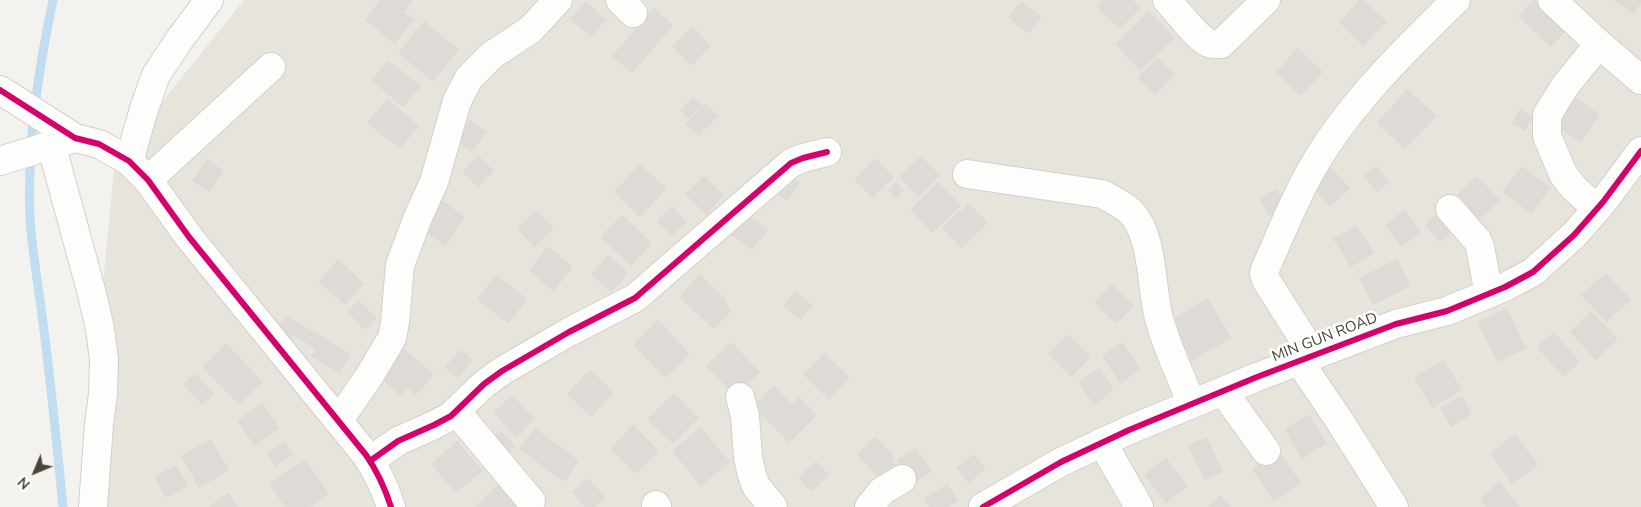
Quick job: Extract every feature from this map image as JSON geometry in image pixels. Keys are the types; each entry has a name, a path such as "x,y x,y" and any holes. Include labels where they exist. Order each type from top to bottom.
{"street":[{"path":"139,171 144,109 156,75 209,0"},
{"path":"1167,0 1200,36 1209,43 1216,44 1221,44 1266,0"},
{"path":"1394,507 1339,420 1264,273 1303,187 1328,142 1359,102 1402,53 1456,0"},
{"path":"1552,0 1641,80"},
{"path":"339,420 370,375 392,338 400,265 418,217 434,182 457,101 469,78 481,64 530,30 546,4"},
{"path":"1597,209 1574,188 1563,174 1548,136 1547,115 1565,86 1599,44"},
{"path":"139,171 271,66"},
{"path":"0,90 63,141 100,329 104,359 103,394 93,507"},
{"path":"0,161 63,141 99,144 139,171 189,237 339,420 370,461 385,489 391,507"},
{"name":"MIN GUN ROAD","path":"983,507 1060,462 1102,442 1306,358 1396,324 1448,311 1505,287 1533,272 1574,234 1597,209 1641,151"},
{"path":"370,461 398,441 441,422 456,411 484,384 502,371 568,332 635,298 790,163 827,152"},
{"path":"967,174 1102,194 1117,201 1130,212 1138,221 1144,237 1159,321 1192,404"},
{"path":"1450,209 1480,246 1489,294"},
{"path":"1223,391 1266,451"},
{"path":"740,397 745,416 748,458 752,475 756,486 773,507"},
{"path":"456,411 531,501"},
{"path":"1102,442 1139,507"},
{"path":"870,507 882,490 902,479"}],"shaded area":[{"path":"244,0 1641,0 1641,507 81,507 115,160"}],"building":[{"path":"380,0 413,0 404,12 414,19 395,44 365,20"},
{"path":"1103,0 1133,0 1141,8 1120,29 1096,7"},
{"path":"1360,0 1364,0 1387,22 1363,46 1339,22"},
{"path":"1534,0 1566,31 1551,47 1518,16"},
{"path":"1614,0 1641,0 1641,3 1633,14"},
{"path":"586,1 606,20 591,37 570,19"},
{"path":"1022,1 1042,18 1028,34 1008,17"},
{"path":"654,8 673,25 632,73 612,56"},
{"path":"1149,11 1175,38 1140,71 1115,44"},
{"path":"424,21 459,50 433,82 398,53"},
{"path":"693,27 711,46 691,66 672,46"},
{"path":"1297,48 1323,72 1301,96 1276,73"},
{"path":"1158,58 1175,75 1155,95 1138,77"},
{"path":"388,60 421,86 403,107 371,80"},
{"path":"1407,89 1437,116 1405,149 1377,123"},
{"path":"1571,94 1600,115 1580,143 1551,123"},
{"path":"693,97 701,105 688,119 680,111"},
{"path":"387,99 419,126 400,149 367,123"},
{"path":"705,103 718,116 699,136 685,124"},
{"path":"1520,109 1533,117 1525,131 1512,123"},
{"path":"470,120 486,132 472,152 456,141"},
{"path":"478,155 494,171 478,187 462,172"},
{"path":"921,156 940,175 918,197 899,177"},
{"path":"875,158 894,177 872,198 854,179"},
{"path":"207,159 224,171 209,192 192,181"},
{"path":"640,164 667,189 640,217 614,192"},
{"path":"1328,164 1350,188 1330,206 1308,181"},
{"path":"1376,166 1389,182 1377,192 1363,176"},
{"path":"1522,166 1550,188 1531,214 1502,191"},
{"path":"786,172 800,183 787,201 772,190"},
{"path":"704,176 724,195 706,215 685,194"},
{"path":"1477,176 1500,200 1476,223 1453,198"},
{"path":"896,182 904,191 896,199 888,191"},
{"path":"938,182 961,206 932,233 910,210"},
{"path":"1276,189 1286,206 1269,216 1259,199"},
{"path":"440,199 465,217 445,246 420,228"},
{"path":"969,203 988,223 961,248 942,228"},
{"path":"672,206 687,222 672,236 657,221"},
{"path":"536,210 554,228 535,247 517,229"},
{"path":"741,210 768,230 752,250 725,231"},
{"path":"1404,210 1421,232 1401,247 1385,225"},
{"path":"1436,214 1452,231 1440,242 1425,225"},
{"path":"622,215 652,243 631,266 600,237"},
{"path":"1356,225 1374,253 1351,267 1333,239"},
{"path":"548,246 573,267 554,291 529,271"},
{"path":"608,255 628,273 612,292 591,275"},
{"path":"338,259 364,284 345,305 318,282"},
{"path":"1397,259 1411,286 1373,305 1359,278"},
{"path":"1606,273 1631,300 1606,322 1581,295"},
{"path":"699,274 728,301 725,304 732,310 714,329 679,297"},
{"path":"497,275 527,299 508,324 477,299"},
{"path":"1112,284 1134,306 1116,324 1094,303"},
{"path":"795,291 813,306 801,320 783,305"},
{"path":"1208,298 1231,338 1192,361 1169,321"},
{"path":"358,300 377,318 365,330 347,312"},
{"path":"1507,308 1526,349 1497,362 1477,322"},
{"path":"1591,311 1618,339 1596,360 1570,332"},
{"path":"286,315 351,354 339,373 311,356 316,349 293,335 290,341 275,332"},
{"path":"658,320 690,354 665,378 633,344"},
{"path":"1554,332 1580,362 1563,377 1537,347"},
{"path":"1068,334 1091,357 1071,377 1048,354"},
{"path":"731,342 760,372 735,396 706,366"},
{"path":"1122,342 1141,369 1120,384 1102,356"},
{"path":"226,343 263,382 239,405 202,367"},
{"path":"401,346 434,375 416,395 407,387 400,396 376,374"},
{"path":"461,349 473,360 458,378 445,367"},
{"path":"824,353 850,378 829,400 803,374"},
{"path":"1444,360 1462,390 1432,408 1414,377"},
{"path":"1099,368 1114,390 1094,405 1078,382"},
{"path":"590,370 614,392 591,417 567,394"},
{"path":"195,373 214,394 202,405 183,384"},
{"path":"774,385 792,404 799,397 817,415 789,443 753,406"},
{"path":"674,393 699,418 673,444 647,419"},
{"path":"512,395 535,419 516,437 493,413"},
{"path":"1462,395 1472,414 1451,427 1440,408"},
{"path":"262,403 280,428 255,446 237,421"},
{"path":"1309,414 1327,443 1302,459 1284,429"},
{"path":"633,425 659,451 636,474 610,449"},
{"path":"700,427 730,462 701,486 672,451"},
{"path":"535,428 579,461 564,482 519,449"},
{"path":"500,430 516,446 505,457 489,441"},
{"path":"1515,434 1538,465 1512,484 1490,453"},
{"path":"875,436 894,456 891,459 900,469 885,484 856,455"},
{"path":"1207,437 1223,472 1204,480 1188,445"},
{"path":"211,439 229,470 199,488 181,456"},
{"path":"457,441 483,471 456,493 431,464"},
{"path":"284,442 293,454 276,467 267,454"},
{"path":"916,448 932,471 913,484 897,460"},
{"path":"1279,451 1301,483 1274,502 1252,469"},
{"path":"974,454 986,469 969,483 956,468"},
{"path":"1166,458 1188,486 1166,503 1144,475"},
{"path":"305,459 329,494 310,507 285,507 269,484"},
{"path":"816,461 829,475 811,492 798,478"},
{"path":"176,465 188,486 166,498 154,477"},
{"path":"588,478 606,498 595,507 585,507 572,492"},
{"path":"1499,482 1520,507 1487,507 1480,499"},
{"path":"500,483 520,507 475,507"},
{"path":"948,484 958,501 947,507 929,507 924,498"},
{"path":"228,493 238,507 208,507"},
{"path":"1220,495 1231,507 1208,507"}],"waterway":[{"path":"53,0 43,54 32,135 30,218 49,369 63,507"}],"cycle path":[{"path":"0,90 75,138 99,144 129,161 148,180 189,237 366,455 374,467 391,507"},
{"path":"983,507 1061,462 1129,430 1257,377 1396,324 1447,311 1505,287 1533,272 1574,235 1603,202 1641,151"},
{"path":"370,461 398,441 451,416 484,384 502,371 569,332 635,298 791,163 827,152"}]}
